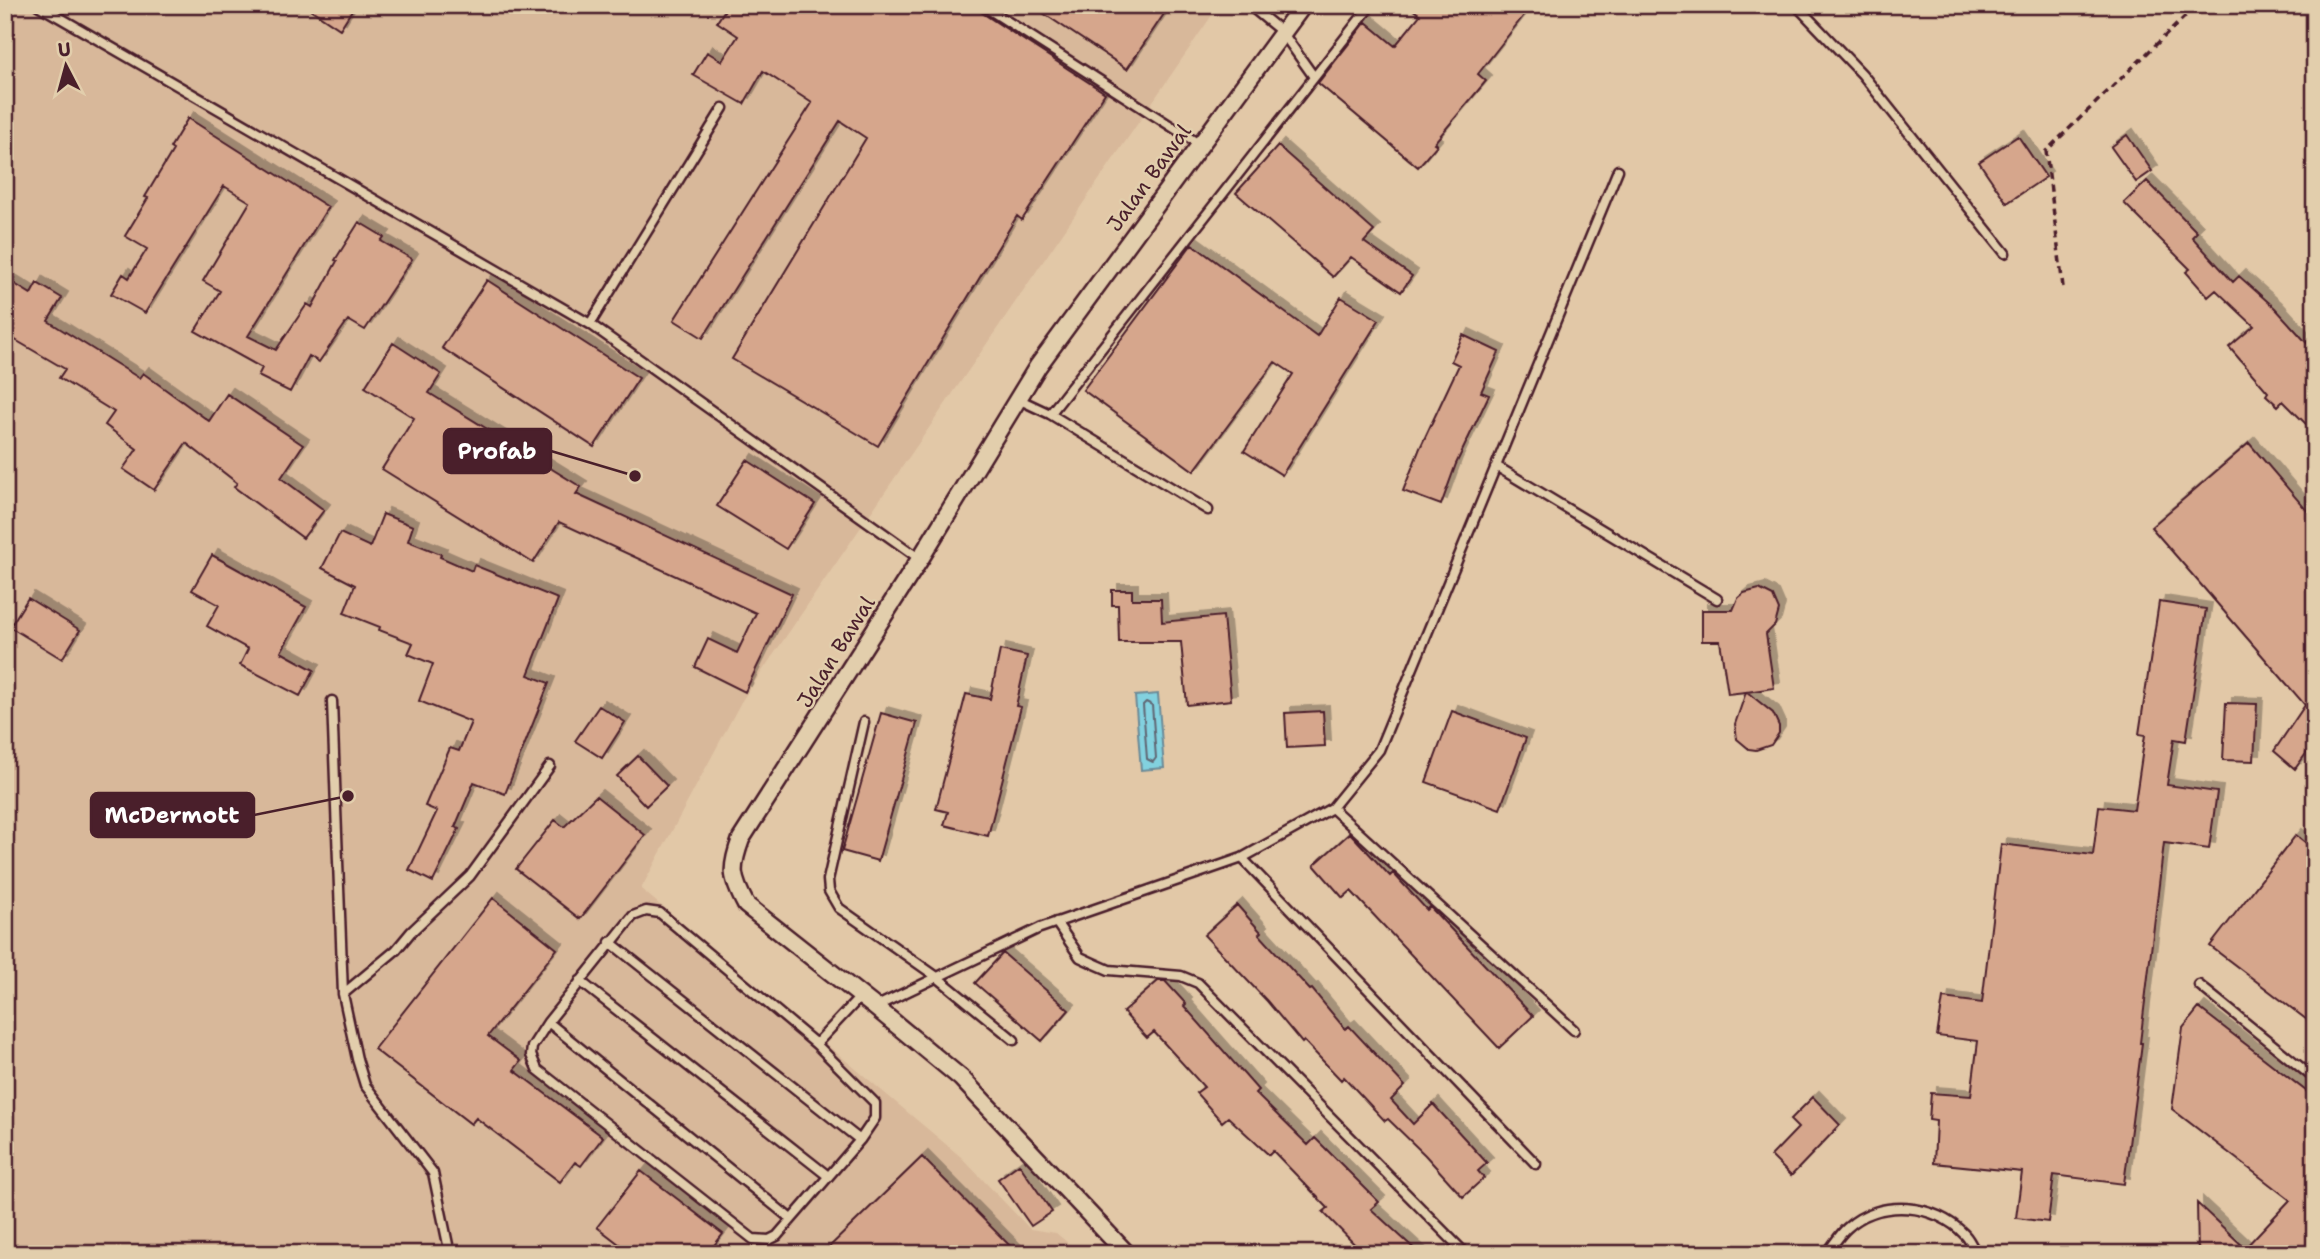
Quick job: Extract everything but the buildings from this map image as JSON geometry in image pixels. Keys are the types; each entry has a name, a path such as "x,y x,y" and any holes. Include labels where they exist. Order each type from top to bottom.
{"street":[{"name":"Jalan Bawal","path":"1127,1254 961,1078 747,905 735,885 733,861 741,839 920,559 1038,366 1303,5"}],"lane":[{"path":"38,5 590,324 920,559"},
{"path":"982,5 1199,144"},
{"path":"1249,5 1282,32 1314,77"},
{"path":"1050,414 1371,5"},
{"path":"1796,5 1862,74 2005,253"},
{"path":"590,324 723,108"},
{"path":"875,1007 1056,922 1242,858 1332,808 1379,750 1618,170"},
{"path":"1018,399 1050,414 1208,510"},
{"path":"1496,466 1717,599"},
{"path":"332,701 344,994 357,1059 365,1085 433,1173 450,1254"},
{"path":"864,722 828,880 829,891 839,908 937,977 1014,1040"},
{"path":"344,994 396,950 411,932 470,876 550,766"},
{"path":"1332,808 1574,1030"},
{"path":"1242,858 1536,1164"},
{"path":"646,911 660,913 816,1044 875,1103 875,1118 860,1140 777,1236 769,1240 753,1239 537,1069 531,1055 532,1047 580,981 633,916 646,911"},
{"path":"1056,922 1080,957 1093,963 1110,970 1181,976 1198,983 1466,1254"},
{"path":"610,942 860,1140"},
{"path":"580,981 828,1176"},
{"path":"2199,985 2315,1079"},
{"path":"816,1044 861,996"},
{"path":"548,1022 791,1219"},
{"path":"1826,1254 1846,1228 1863,1216 1888,1208 1914,1208 1940,1216 1966,1236 1976,1254"}],"path":[{"path":"2063,288 2046,151 2197,5"}],"shaded area":[{"path":"5,5 1219,5 741,702 641,889 961,1157 1030,1229 1056,1233 1081,1254 5,1254"}],"water":[{"path":"1158,694 1164,768 1141,770 1135,696"}],"place":[{"name":"Profab","path":"635,476"},
{"name":"McDermott","path":"348,796"}]}
